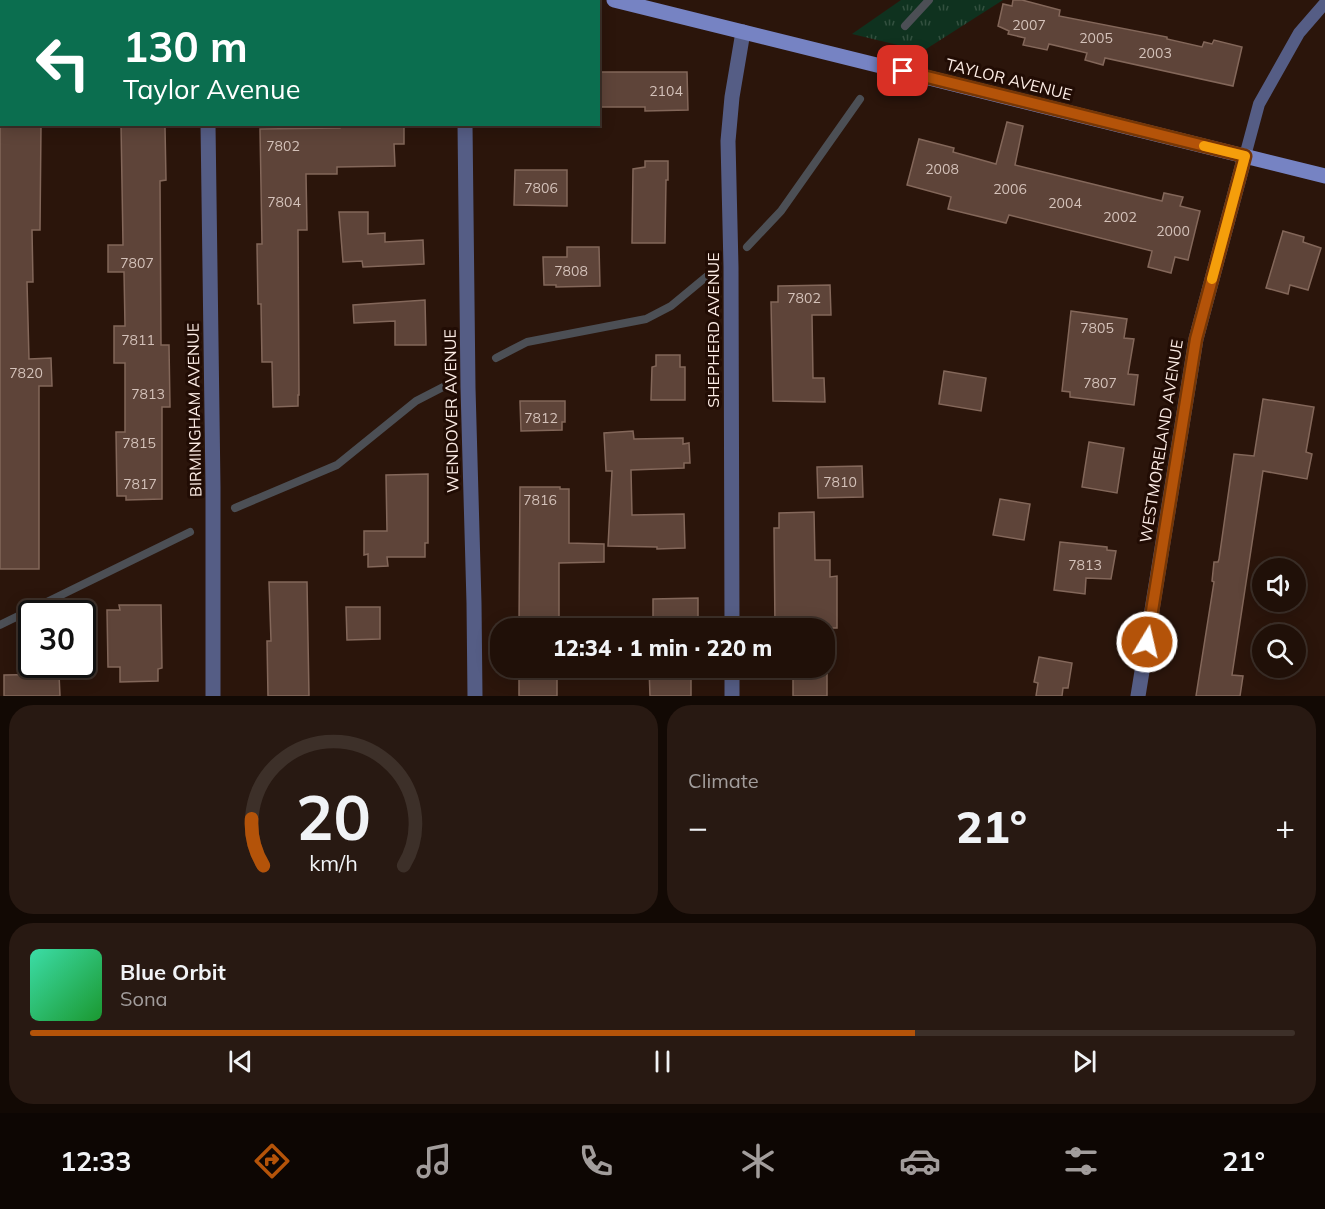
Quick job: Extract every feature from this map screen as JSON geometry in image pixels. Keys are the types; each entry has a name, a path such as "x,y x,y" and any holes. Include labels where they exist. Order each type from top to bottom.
{"main road":[{"name":"TAYLOR AVENUE","path":"614,0 658,5 743,32 1325,176"}],"street":[{"name":"SHEPHERD AVENUE","path":"732,618 731,267 728,141 732,97 743,32"},
{"name":"BIRMINGHAM AVENUE","path":"208,126 213,487 213,696"},
{"name":"WENDOVER AVENUE","path":"465,126 475,696"},
{"name":"WESTMORELAND AVENUE","path":"1138,696 1196,339 1245,156"},
{"path":"732,678 732,696"}],"lane":[{"name":"WESTMORELAND AVENUE","path":"1245,156 1258,104 1299,33 1325,3"}],"green space":[{"path":"901,0 1003,0 923,51 852,34"}],"building":[{"path":"1013,0 1022,0 1060,10 1059,16 1167,37 1167,39 1202,47 1204,42 1212,44 1214,40 1242,47 1233,86 1105,58 1103,65 1085,60 1087,53 1049,44 1047,50 1023,45 1025,38 1008,34 1009,31 998,26 1003,4 1012,6"},
{"path":"600,72 687,72 688,110 645,111 645,107 600,107"},
{"path":"1007,122 1023,126 1015,165 1162,201 1164,193 1183,197 1180,206 1200,211 1188,260 1175,257 1171,273 1148,267 1152,251 1009,215 1006,223 948,209 951,197 907,185 919,139 954,148 953,152 996,164"},
{"path":"0,126 41,126 40,230 32,230 33,282 27,282 29,359 51,358 52,386 39,386 39,569 0,569"},
{"path":"121,126 165,127 166,180 160,181 161,345 169,345 170,407 162,407 162,499 126,500 126,496 117,496 116,432 125,432 125,363 114,363 114,326 125,326 124,272 108,272 108,245 123,245"},
{"path":"340,126 404,126 404,144 394,144 395,166 337,167 337,174 306,174 307,230 298,230 298,406 273,407 272,362 262,362 261,304 258,304 257,244 262,244 260,129 340,128"},
{"path":"645,161 668,161 665,243 632,243 633,169 645,167"},
{"path":"515,170 567,170 567,206 514,205"},
{"path":"339,212 368,212 368,234 385,233 385,242 423,240 424,264 363,267 362,261 343,262"},
{"path":"1283,231 1304,237 1303,242 1321,248 1308,290 1290,285 1288,294 1266,288"},
{"path":"567,247 599,247 600,286 544,285 543,257 567,257"},
{"path":"830,285 831,315 812,315 813,378 824,378 825,402 773,401 771,302 778,302 778,286"},
{"path":"425,300 426,345 395,345 395,321 354,323 353,305"},
{"path":"1071,311 1127,319 1124,338 1134,339 1128,374 1138,375 1134,405 1070,397 1070,392 1062,391"},
{"path":"656,355 680,355 680,367 685,367 685,400 651,400 652,367 656,366"},
{"path":"944,371 986,378 981,411 939,404"},
{"path":"1263,399 1314,407 1306,452 1312,454 1307,479 1263,471 1232,675 1243,676 1240,696 1196,696 1214,582 1212,581 1214,562 1218,562 1219,559 1234,454 1254,456"},
{"path":"520,401 565,401 565,422 562,422 562,430 521,431"},
{"path":"633,431 634,439 683,438 683,444 689,443 690,463 684,463 684,468 631,470 632,515 684,514 685,548 608,546 612,471 606,471 604,433"},
{"path":"1089,442 1124,448 1117,493 1082,487"},
{"path":"862,466 863,497 818,498 817,467"},
{"path":"428,474 428,543 425,543 425,557 387,557 388,566 368,567 368,554 364,555 364,531 387,531 386,475"},
{"path":"520,487 569,489 569,543 604,544 604,562 559,563 559,618 519,618"},
{"path":"1000,499 1030,504 1024,540 993,535"},
{"path":"814,512 815,560 830,560 830,577 837,576 837,628 835,628 835,618 775,618 774,528 779,528 779,513"},
{"path":"1060,542 1107,547 1107,550 1116,551 1111,579 1086,578 1085,594 1054,590"},
{"path":"269,582 307,582 309,696 268,696 267,641 271,641"},
{"path":"698,598 698,618 653,618 653,599"},
{"path":"119,605 161,605 162,668 158,669 158,681 120,682 120,667 108,667 107,610 120,610"},
{"path":"346,607 380,607 380,639 347,640"},
{"path":"1039,657 1072,663 1068,688 1063,688 1062,696 1036,696 1038,683 1034,682"},
{"path":"4,675 18,675 18,678 59,678 60,696 4,696"},
{"path":"519,678 557,678 557,696 519,696"},
{"path":"649,678 691,678 691,696 650,696"},
{"path":"793,678 827,678 827,696 793,696"}],"waterway":[{"path":"905,26 929,0"},
{"path":"747,247 781,211 860,99"},
{"path":"496,358 527,342 646,319 671,306 706,277"},
{"path":"235,508 337,465 416,401 447,385"},
{"path":"0,625 190,532"}],"slow traffic":[{"path":"1204,146 1245,156 1212,279"}],"route":[{"path":"903,71 1245,156 1196,339 1147,642"}]}
